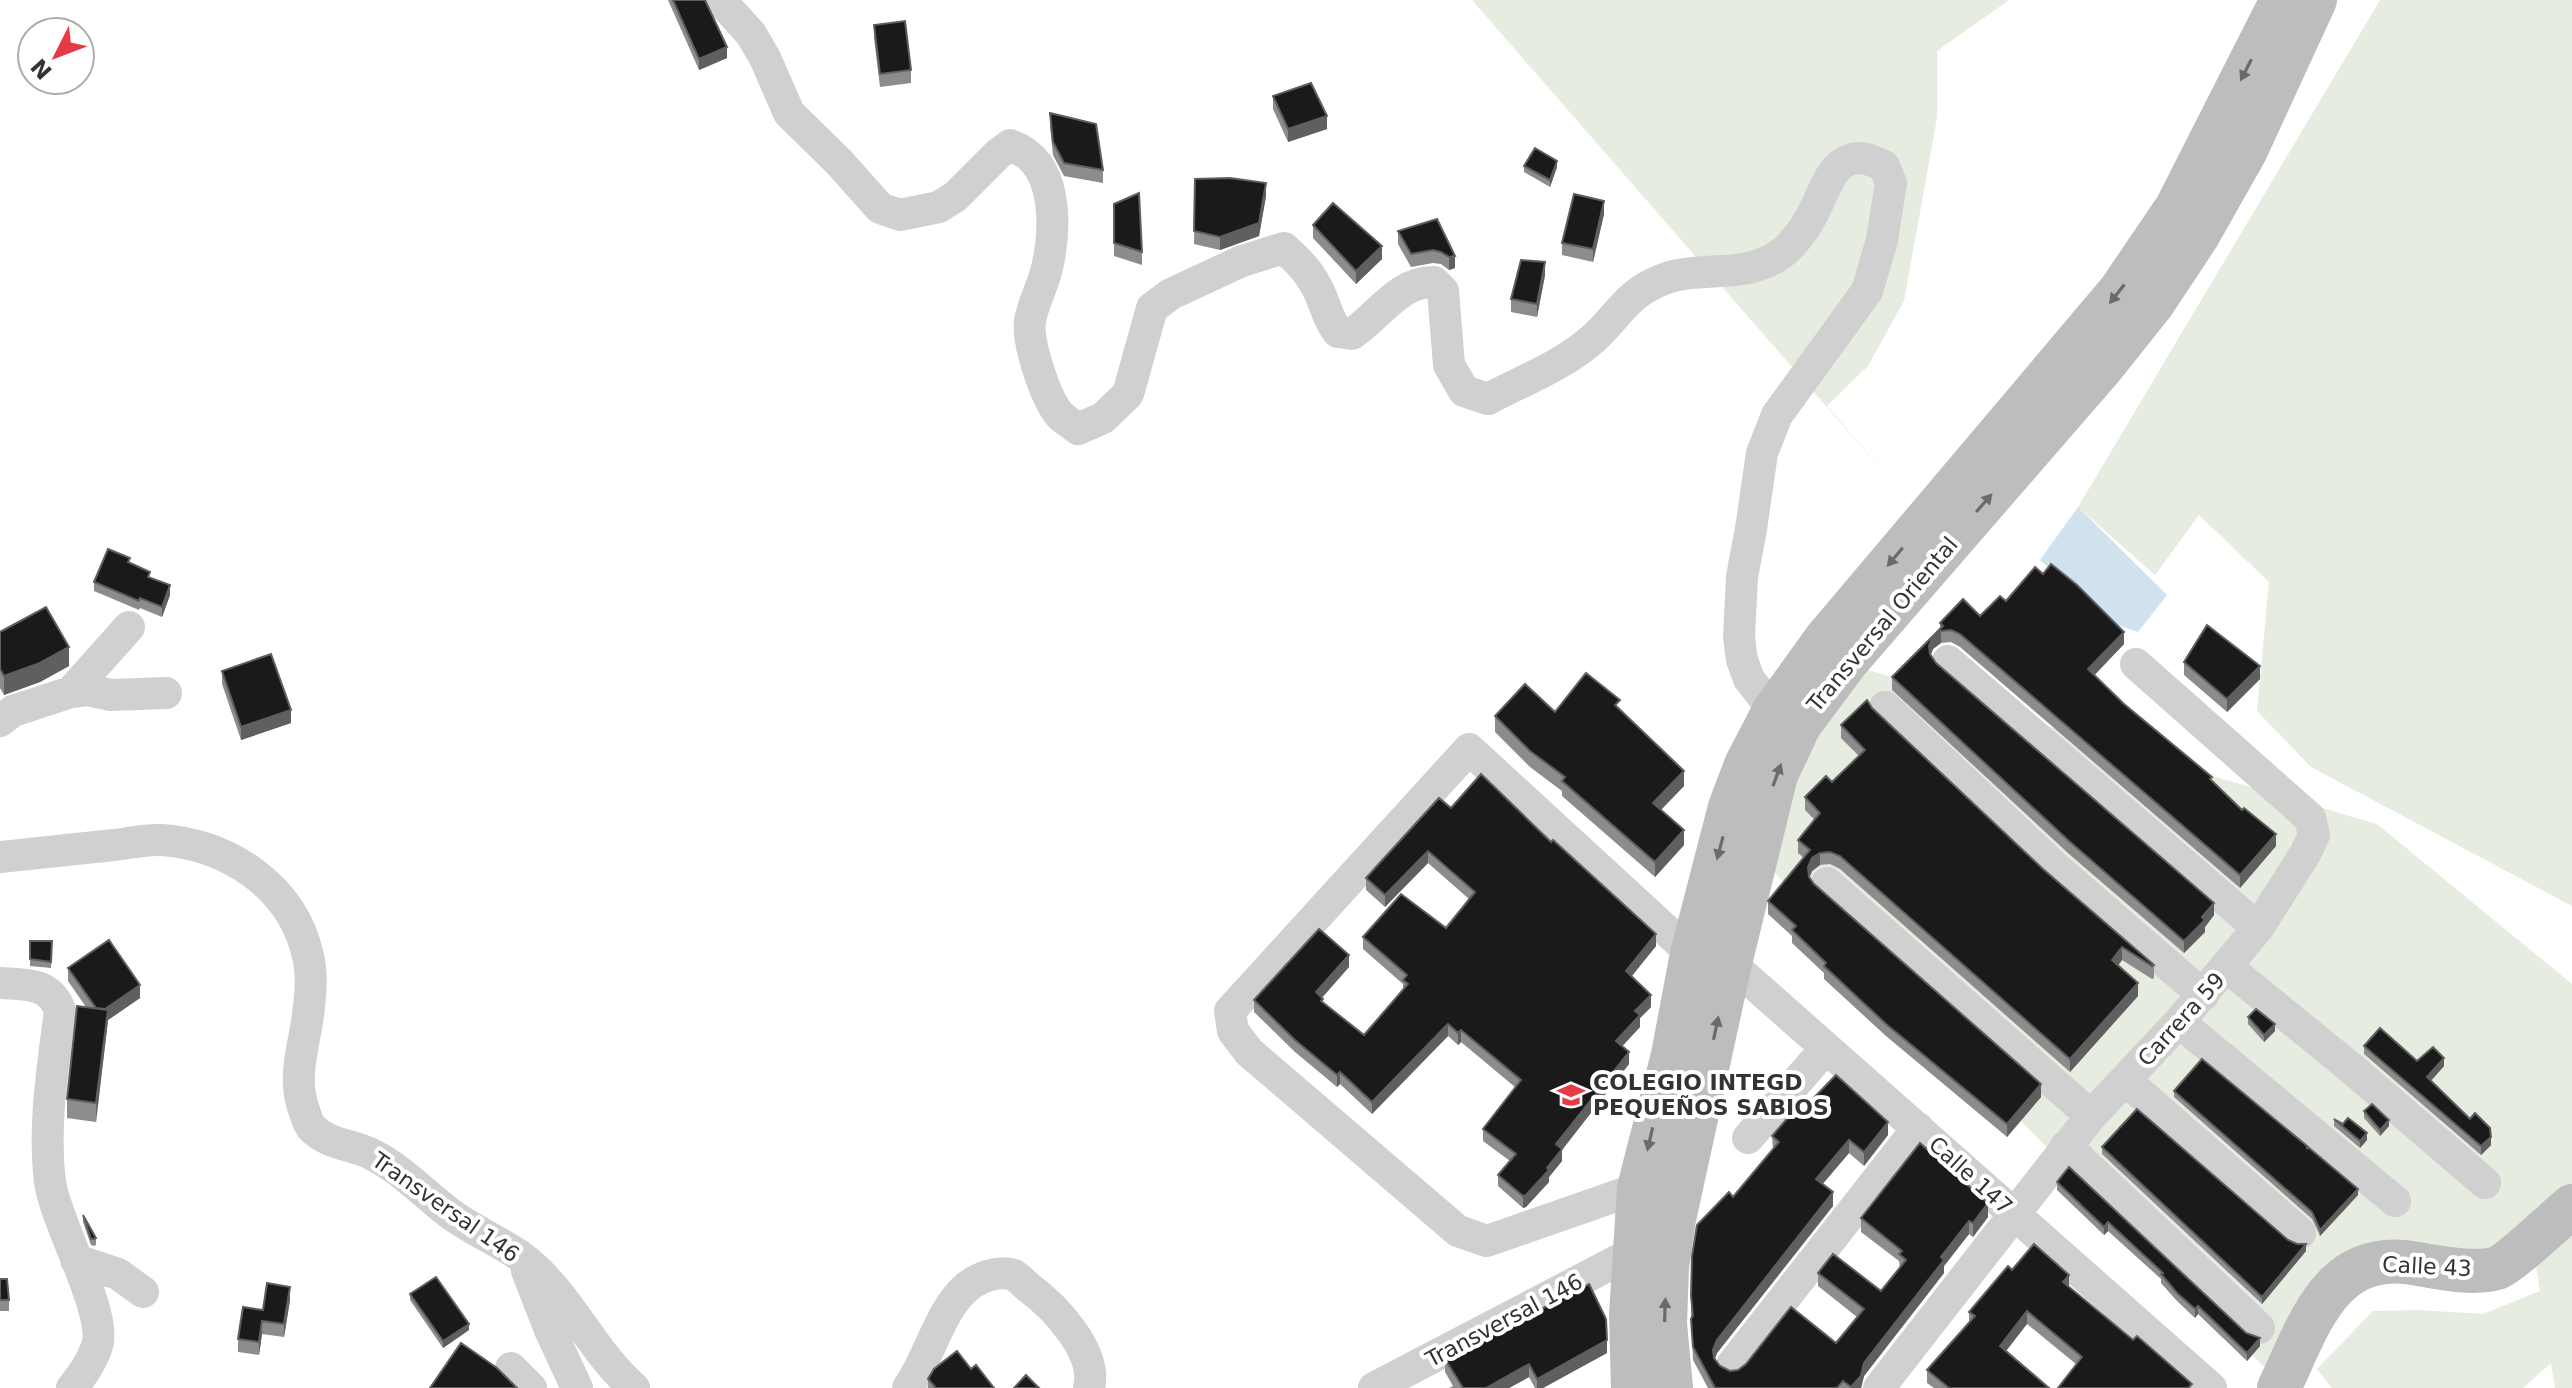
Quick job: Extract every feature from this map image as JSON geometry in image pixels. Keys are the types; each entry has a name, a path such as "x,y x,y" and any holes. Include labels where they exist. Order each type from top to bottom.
{"main road":[{"name":"Transversal Oriental","path":"1671,1388 1665,1324 1667,1267 1730,807 1746,765 1774,711 1825,640 2120,291 2177,207 2282,0"},
{"name":"Transversal Oriental","path":"1633,1388 1631,1315 1639,1188 1673,1055 1776,775 1800,724 1847,661 2102,367 2153,303 2198,235 2245,152 2315,0"},
{"name":"Calle 43","path":"2279,1388 2309,1322 2344,1276 2374,1262 2403,1261 2448,1269 2498,1268 2572,1206"}],"street":[{"path":"720,0 751,34 789,113 880,208 900,215 939,207 956,196 1010,145 1030,156 1044,176 1052,205 1047,269 1030,321 1030,345 1058,414 1078,429 1103,418 1128,394 1152,308 1171,294 1242,261 1284,248 1301,263 1317,285 1327,319 1338,332 1352,334 1367,324 1403,289 1421,281 1434,282 1443,291 1449,365 1464,391 1488,399 1564,360 1595,337 1629,298 1664,279 1696,272 1757,267 1783,252 1812,216 1838,168 1848,160 1867,158 1884,166 1891,183 1882,240 1867,291 1777,415 1762,453 1742,577 1739,637 1742,660 1749,679 1774,711"},
{"path":"71,692 129,627"},
{"path":"1948,661 2258,928"},
{"name":"Carrera 59","path":"1879,1388 2066,1146 2203,995 2258,928 2314,835 2310,818 2136,664"},
{"path":"0,721 13,711 71,692 88,690 111,695 166,693"},
{"path":"1885,707 2056,868 2203,995"},
{"name":"Calle 147","path":"1639,1188 1487,1241 1458,1231 1249,1052 1233,1031 1230,1011 1469,749 1711,958 1826,1048 2211,1388"},
{"name":"Transversal 146","path":"0,857 161,840 214,850 238,861 263,880 295,921 308,956 311,995 300,1054 298,1092 310,1126 330,1140 368,1152 396,1168 449,1213 521,1257 547,1281 619,1375 634,1388"},
{"path":"1827,883 2091,1116"},
{"path":"2227,967 2485,1183"},
{"path":"0,983 44,988 55,996 60,1010 48,1105 50,1182 57,1210 93,1302 99,1344 72,1388"},
{"path":"2179,1022 2395,1201"},
{"path":"1748,1138 1826,1048"},
{"path":"2125,1080 2300,1233"},
{"path":"1732,1365 1918,1128"},
{"path":"2066,1146 2259,1328"},
{"name":"Transversal 146","path":"1389,1384 1634,1252"},
{"path":"521,1257 577,1388"},
{"path":"76,1260 118,1274 143,1292"},
{"path":"908,1388 921,1370 942,1321 966,1287 989,1275 1014,1275 1050,1303 1085,1353 1092,1376 1089,1388"}],"shaded area":[{"path":"1472,0 2009,0 1937,51 1937,118 1904,301 1868,366 1827,406 1914,507"},
{"path":"2380,0 2572,0 2572,906 2311,767 2257,711 2269,582 2199,515 2155,575 2078,507"},
{"path":"1849,664 2127,751 2377,824 2572,984 2572,1388 2555,1388 2551,1363 2523,1388 2332,1388 2317,1369 2373,1311 2483,1314 2540,1291 2533,1245 2373,1272 2283,1386 1760,858"}],"water":[{"path":"2078,507 2167,595 2138,632 2114,624 2040,560"}],"building":[{"path":"673,0 705,0 727,47 699,59"},
{"path":"905,21 911,70 880,74 874,25"},
{"path":"1311,83 1327,116 1288,129 1273,96"},
{"path":"1050,113 1096,124 1103,170 1064,163 1053,142"},
{"path":"1535,148 1557,161 1550,180 1524,166"},
{"path":"1230,178 1266,183 1259,223 1220,237 1194,231 1195,179"},
{"path":"1139,193 1142,252 1114,243 1114,204"},
{"path":"1574,194 1604,201 1593,249 1562,243"},
{"path":"1333,203 1382,246 1356,271 1313,225"},
{"path":"1437,219 1455,256 1449,257 1433,250 1411,254 1398,231"},
{"path":"1521,260 1545,262 1537,304 1511,299"},
{"path":"108,549 130,558 128,562 150,572 148,577 170,585 162,607 94,582"},
{"path":"2051,564 2124,632 2088,669 2124,704 2212,777 2210,779 2242,810 2244,808 2276,834 2240,875 1960,634 1951,630 1941,631 1933,637 1930,654 1936,663 2214,903 2202,917 2205,920 2184,941 2069,841 1892,677 1943,626 1940,623 1963,599 1980,616 2000,596 2006,601 2035,567 2043,574"},
{"path":"46,607 69,647 40,663 4,676 0,669 0,632"},
{"path":"2207,625 2260,666 2227,699 2184,662"},
{"path":"271,654 291,710 241,727 222,671"},
{"path":"1586,673 1620,700 1615,705 1684,771 1653,803 1684,830 1655,862 1562,781 1565,777 1530,751 1495,716 1525,684 1555,712"},
{"path":"1867,700 2043,869 2154,965 2122,947 2112,960 2138,983 2070,1059 1840,856 1830,852 1812,858 1808,867 1814,884 2041,1084 2007,1124 1886,1024 1824,966 1826,963 1792,930 1796,926 1768,901 1810,850 1798,840 1820,813 1805,797 1826,776 1832,782 1865,750 1841,725"},
{"path":"1481,774 1551,842 1553,840 1656,934 1626,971 1651,995 1635,1011 1640,1015 1616,1041 1629,1052 1556,1144 1562,1149 1547,1168 1549,1170 1523,1196 1498,1175 1516,1154 1483,1129 1521,1080 1461,1030 1458,1033 1448,1024 1372,1102 1340,1072 1337,1075 1295,1040 1254,1000 1319,929 1349,955 1316,992 1323,999 1321,1001 1364,1035 1408,984 1403,980 1407,975 1363,937 1401,894 1446,928 1475,892 1428,851 1385,895 1366,878 1439,798 1451,808"},
{"path":"109,940 140,985 105,1009 96,1008 68,968"},
{"path":"30,941 52,941 51,962 30,959"},
{"path":"77,1006 108,1010 96,1103 67,1099"},
{"path":"2256,1009 2275,1024 2264,1035 2248,1017"},
{"path":"2380,1028 2417,1061 2433,1047 2444,1058 2427,1077 2470,1119 2475,1113 2490,1128 2491,1137 2481,1146 2364,1046"},
{"path":"2202,1059 2358,1189 2320,1230 2312,1212 2174,1091"},
{"path":"1836,1075 1888,1122 1864,1152 1849,1140 1816,1179 1833,1192 1717,1340 1713,1350 1720,1366 1730,1371 1746,1364 1791,1307 1836,1343 1864,1309 1818,1273 1833,1254 1881,1291 1906,1260 1899,1254 1902,1251 1861,1218 1920,1143 1988,1203 1973,1223 1969,1221 1941,1257 1944,1260 1864,1363 1861,1376 1851,1387 1843,1381 1837,1388 1715,1388 1693,1347 1692,1256 1697,1225 1729,1192 1733,1197 1779,1142 1772,1136 1798,1106 1802,1110"},
{"path":"2372,1104 2389,1120 2380,1130 2364,1111"},
{"path":"2137,1109 2288,1240 2306,1244 2262,1297 2102,1147"},
{"path":"2348,1118 2367,1133 2360,1141 2334,1119 2343,1124"},
{"path":"2069,1167 2246,1333 2260,1338 2247,1353 2198,1306 2195,1309 2177,1293 2163,1273 2108,1222 2104,1227 2057,1182"},
{"path":"83,1215 96,1238 91,1239"},
{"path":"2034,1244 2069,1275 2063,1282 2133,1340 2137,1336 2192,1384 2188,1388 2058,1388 2082,1357 2027,1311 2000,1346 2049,1388 1949,1388 1927,1370 1975,1316 1969,1312 2008,1266 2012,1270"},
{"path":"436,1277 469,1324 443,1341 410,1294"},
{"path":"0,1279 7,1279 9,1300 0,1300"},
{"path":"267,1283 290,1287 284,1324 262,1321 259,1342 238,1339 243,1307 263,1310"},
{"path":"1589,1284 1606,1319 1607,1340 1537,1379 1529,1364 1486,1388 1463,1388 1445,1359"},
{"path":"461,1343 497,1368 517,1388 430,1388"},
{"path":"957,1351 971,1369 976,1365 994,1388 936,1388 928,1379 934,1369"},
{"path":"1026,1375 1039,1388 1014,1388"}],"place":[{"name":"COLEGIO INTEGD PEQUEÑOS SABIOS","path":"1571,1095"}]}
